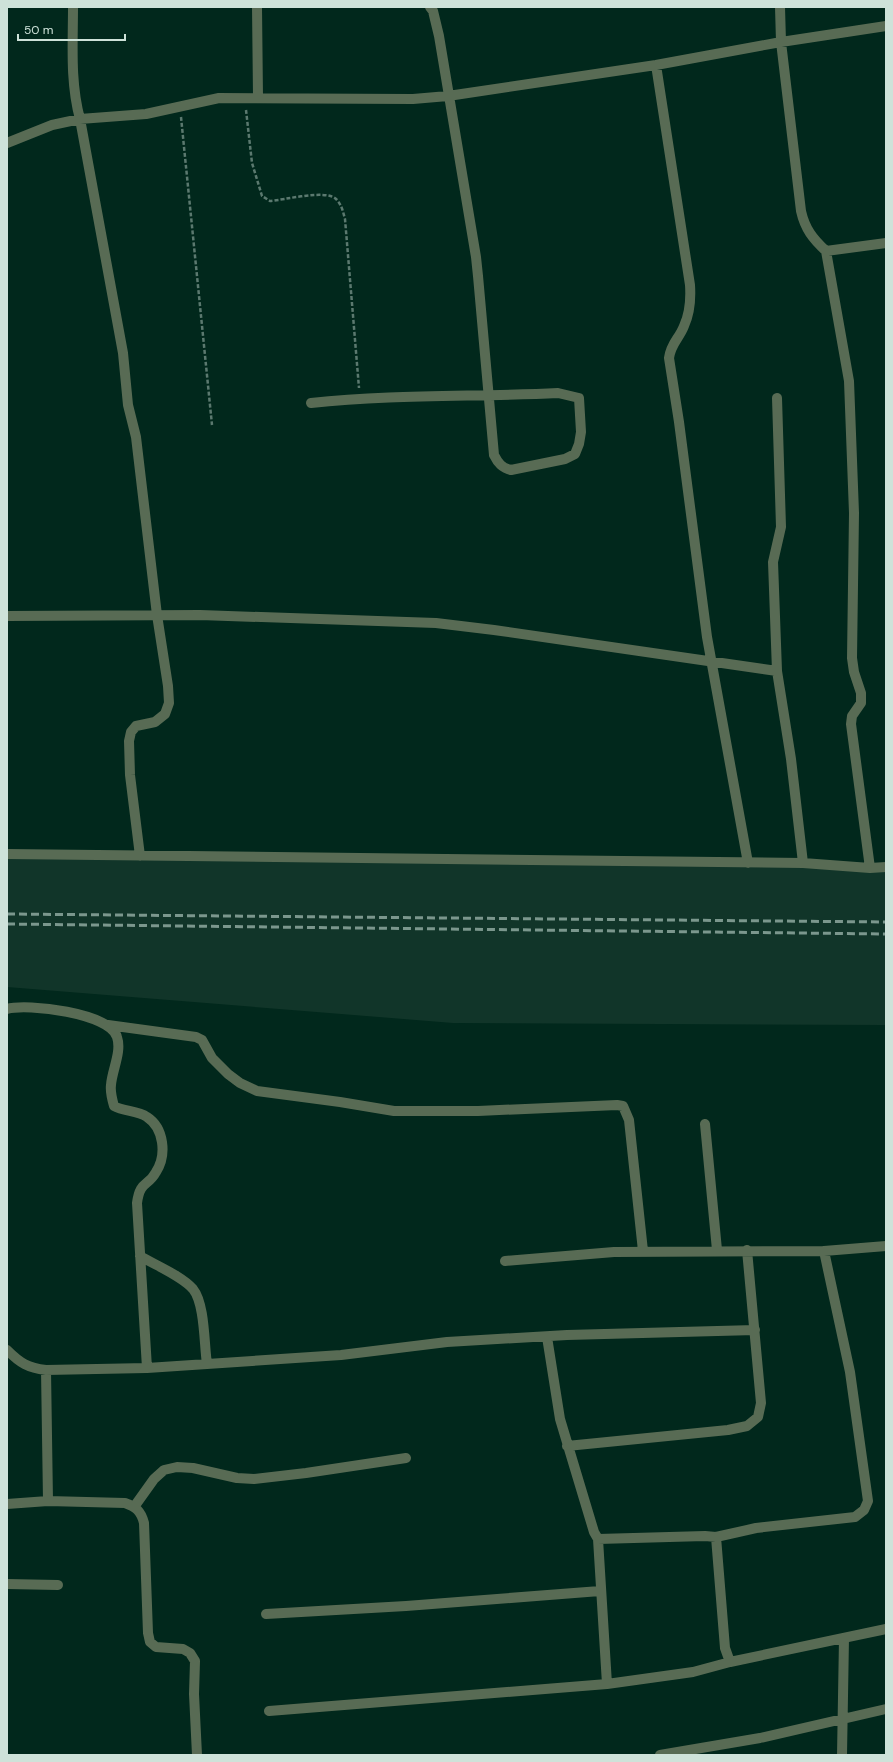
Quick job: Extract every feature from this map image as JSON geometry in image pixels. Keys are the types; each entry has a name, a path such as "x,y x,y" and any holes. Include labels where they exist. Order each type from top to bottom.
{"street":[{"path":"73,7 75,100 80,119 123,353 128,406 136,437 168,686 169,702 165,714 155,722 136,726 131,732 129,740 130,775 140,856"},
{"path":"257,7 258,98"},
{"path":"311,403 360,399 488,396 558,393 579,398 581,432 579,444 575,454 565,459 511,470 505,469 498,463 494,455 488,396 476,257 439,36 433,11 430,7"},
{"path":"780,7 781,42 801,211 804,225 813,239 826,251 849,381 854,513 852,658 854,672 862,693 862,703 852,716 851,724 870,868"},
{"path":"7,143 52,125 80,119 146,114 219,98 413,99 448,96 656,65 781,42 886,26"},
{"path":"656,65 690,286 690,307 688,316 684,327 670,348 669,358 679,422 706,637 712,661 721,720 748,863"},
{"path":"826,251 886,243"},
{"path":"777,398 781,527 773,562 777,671 792,759 803,863"},
{"path":"7,616 158,615 284,617 436,623 777,671"},
{"path":"7,854 803,863 870,868 886,867"},
{"path":"7,1009 29,1008 76,1013 96,1018 108,1025 117,1036 118,1046 110,1086 114,1106 121,1110 144,1115 155,1123 160,1134 162,1151 161,1164 155,1175 144,1183 139,1192 137,1203 147,1368"},
{"path":"108,1025 196,1037 202,1040 212,1058 228,1074 240,1083 257,1091 394,1111 478,1111 617,1105 624,1106 629,1120 643,1251"},
{"path":"704,1124 716,1250"},
{"path":"505,1262 576,1254 643,1251 824,1251 886,1246"},
{"path":"567,1446 728,1430 747,1426 758,1416 761,1403 748,1250"},
{"path":"598,1539 716,1537 763,1527 855,1517 864,1510 868,1501 850,1372 824,1251"},
{"path":"140,1256 180,1279 192,1288 200,1307 207,1364"},
{"path":"7,1350 23,1364 31,1368 46,1370 147,1368 341,1355 447,1342 566,1335 755,1330"},
{"path":"547,1337 560,1419 594,1532 598,1539 600,1590 608,1684"},
{"path":"46,1370 48,1502"},
{"path":"134,1507 154,1479 164,1470 176,1466 193,1468 237,1478 254,1479 292,1475 406,1458"},
{"path":"7,1504 48,1502 125,1503 134,1507 141,1513 144,1523 148,1633 150,1642 156,1647 183,1649 190,1653 195,1661 194,1694 197,1755"},
{"path":"716,1537 726,1648 730,1662"},
{"path":"7,1584 58,1584"},
{"path":"266,1614 406,1606 600,1590"},
{"path":"269,1712 608,1684 693,1672 730,1662 886,1629"},
{"path":"842,1755 844,1638"},
{"path":"660,1755 760,1738 886,1710"}],"path":[{"path":"245,97 252,163 262,196 270,201 326,195 335,198 342,206 345,219 360,399"},
{"path":"180,106 212,425"}],"shaded area":[{"path":"7,855 886,868 886,1025 453,1023 7,987"}],"railway":[{"path":"7,914 886,922"},
{"path":"7,924 886,934"}]}
